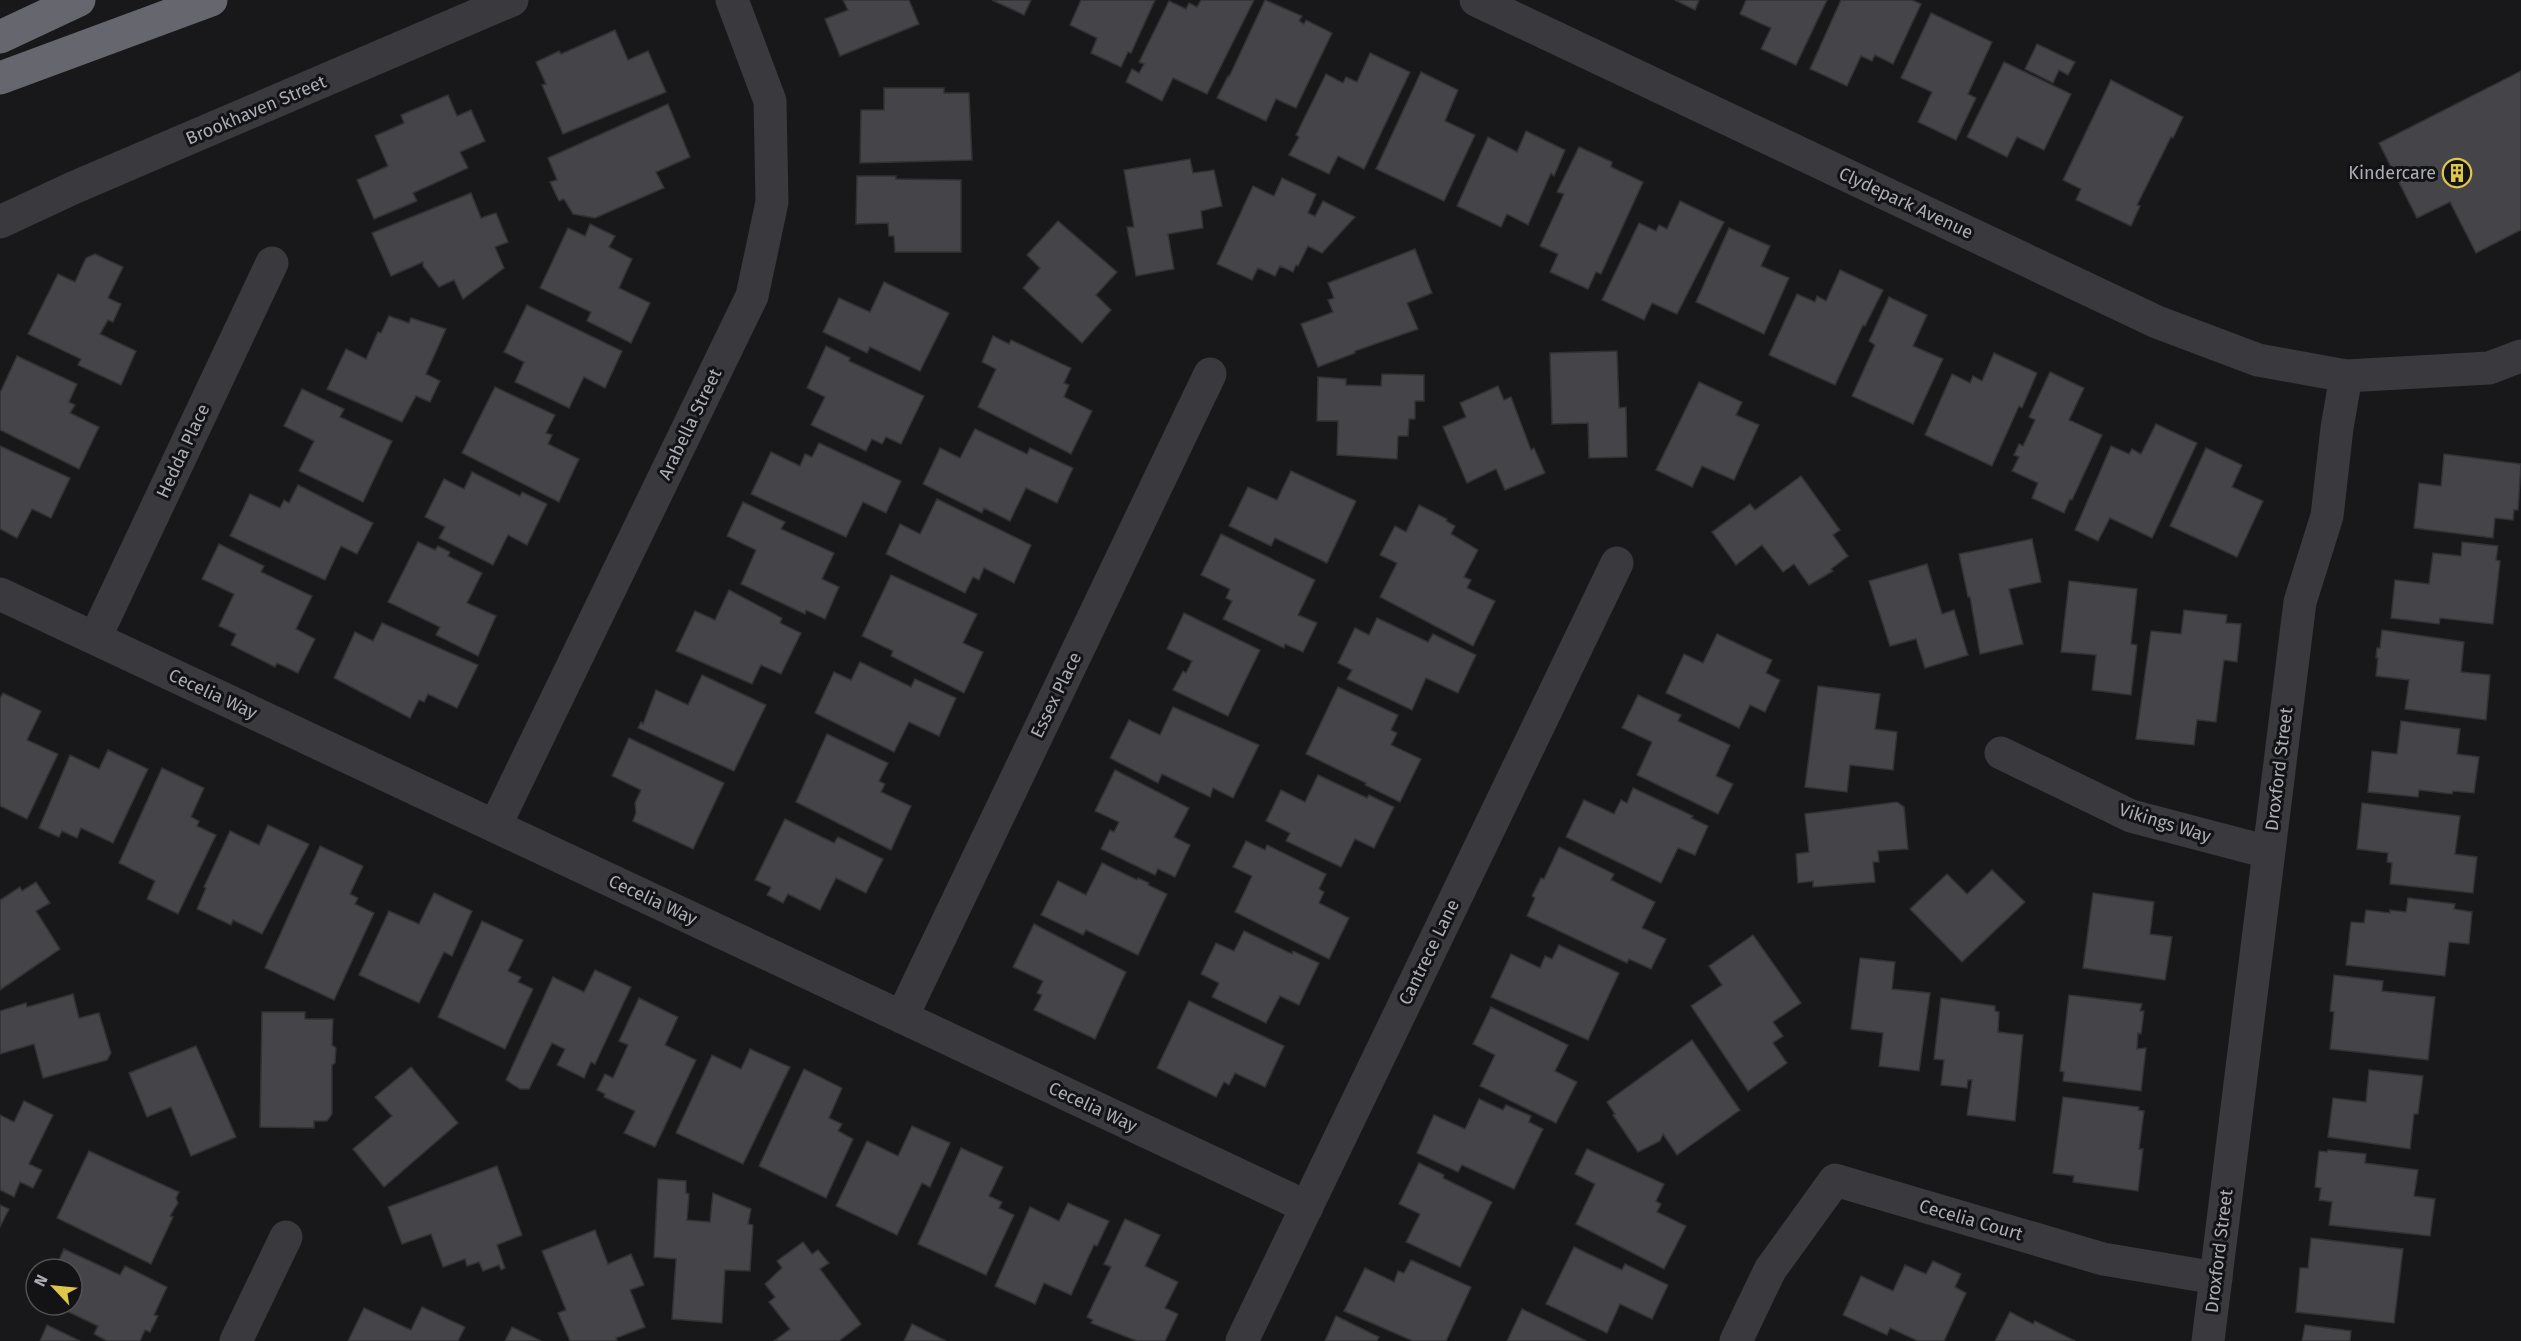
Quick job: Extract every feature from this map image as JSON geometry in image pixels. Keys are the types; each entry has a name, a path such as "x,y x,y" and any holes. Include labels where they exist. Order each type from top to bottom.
{"highway":[{"path":"0,37 79,0"},
{"path":"0,78 211,0"}],"street":[{"name":"Brookhaven Street","path":"0,222 512,0"},
{"name":"Arabella Street","path":"495,826 752,296 772,202 770,101 732,0"},
{"name":"Clydepark Avenue","path":"1476,0 2157,322 2258,360 2346,376"},
{"name":"Hedda Place","path":"95,638 272,263"},
{"path":"2346,376 2489,368 2521,356"},
{"name":"Essex Place","path":"902,1017 1210,374"},
{"name":"Droxford Street","path":"2208,1341 2300,602 2327,516 2337,428 2346,376"},
{"name":"Cantrece Lane","path":"1242,1341 1617,563"},
{"name":"Cecelia Way","path":"0,594 1307,1207"},
{"name":"Vikings Way","path":"2001,753 2131,816 2268,852"},
{"name":"Cecelia Court","path":"1736,1341 1770,1270 1835,1180 2103,1259 2216,1278"},
{"path":"236,1341 286,1237"}],"building":[{"path":"843,0 909,0 919,24 840,56 825,19 848,10"},
{"path":"992,0 1031,0 1024,15"},
{"path":"1081,0 1155,0 1131,53 1128,52 1121,67 1091,53 1097,38 1070,25"},
{"path":"1201,0 1254,0 1207,94 1173,78 1162,101 1126,82 1132,69 1139,73 1144,64 1139,62 1169,1 1186,9 1189,3 1197,7"},
{"path":"1265,0 1302,16 1299,21 1304,24 1306,20 1332,33 1296,108 1276,99 1266,121 1217,98"},
{"path":"1675,0 1699,0 1695,10"},
{"path":"1746,0 1827,0 1796,65 1761,49 1771,28 1740,14"},
{"path":"1841,0 1912,0 1921,4 1893,64 1875,55 1872,61 1861,56 1847,86 1810,69"},
{"path":"1931,13 1992,42 1968,94 1976,98 1956,140 1918,122 1932,92 1901,78"},
{"path":"615,30 628,60 648,51 666,92 563,134 542,85 546,84 536,62 559,51 561,54"},
{"path":"2037,44 2075,62 2068,75 2059,70 2053,83 2025,69"},
{"path":"1370,53 1410,72 1364,169 1338,156 1329,174 1289,155 1299,137 1296,135 1326,74 1343,83 1346,77 1357,82"},
{"path":"2004,62 2071,94 2044,150 2017,137 2007,157 1967,137"},
{"name":"Kindercare","path":"2521,71 2521,230 2476,253 2450,202 2417,218 2379,143"},
{"path":"1421,72 1458,90 1445,121 1475,135 1444,201 1376,169"},
{"path":"2111,80 2183,117 2137,205 2140,206 2131,226 2076,200 2081,189 2063,180"},
{"path":"884,88 944,88 944,93 969,93 972,160 860,163 861,110 884,110"},
{"path":"448,95 457,116 471,110 485,141 460,152 468,168 413,193 417,201 374,219 357,180 388,166 375,136 404,123 401,115"},
{"path":"668,104 690,157 656,172 664,188 595,218 573,214 564,199 559,201 550,182 557,180 548,158"},
{"path":"1526,131 1565,150 1554,176 1551,173 1528,225 1507,214 1501,227 1457,206 1488,137 1517,152"},
{"path":"1579,147 1612,162 1611,167 1643,182 1601,274 1596,272 1588,289 1550,272 1558,254 1540,246 1564,194 1557,192"},
{"path":"1190,159 1193,173 1214,170 1222,206 1201,211 1203,228 1168,234 1174,269 1136,276 1127,227 1134,227 1124,170"},
{"path":"857,176 961,180 961,252 895,252 894,236 889,236 888,223 856,224"},
{"path":"1282,178 1316,194 1308,213 1315,216 1323,201 1355,217 1322,253 1308,246 1293,272 1280,266 1275,276 1258,268 1252,280 1217,264 1253,186 1274,196"},
{"path":"471,193 481,218 496,213 508,242 495,247 504,268 463,299 454,280 439,287 423,266 423,262 391,276 372,233"},
{"path":"1680,201 1724,222 1677,314 1652,303 1644,320 1602,300 1639,223 1656,231 1659,225 1667,229"},
{"path":"1058,221 1117,272 1096,295 1111,310 1082,343 1023,288 1040,268 1027,255"},
{"path":"590,224 615,236 609,247 632,259 619,288 650,303 631,343 587,321 591,312 540,288 568,228 585,236"},
{"path":"1729,228 1770,246 1761,266 1789,278 1764,334 1696,302"},
{"path":"1415,249 1432,293 1407,303 1418,329 1355,351 1355,353 1318,367 1301,324 1333,312 1328,300 1334,298 1328,283"},
{"path":"95,254 123,267 108,298 121,304 113,322 108,320 100,334 136,351 121,385 78,365 81,359 28,334 58,274 75,282 86,258"},
{"path":"1840,270 1883,290 1865,326 1863,325 1835,385 1769,355 1797,294 1815,302 1817,296 1826,301"},
{"path":"884,282 949,313 920,371 870,347 867,353 823,332 839,298 870,312"},
{"path":"1889,297 1927,315 1913,346 1943,359 1913,424 1852,396 1875,345 1869,341"},
{"path":"527,305 622,351 605,388 584,377 569,408 515,382 524,362 504,352"},
{"path":"389,316 409,323 411,318 446,329 426,374 440,381 430,402 416,396 402,422 327,389 346,349 366,359 378,332 381,333"},
{"path":"993,336 1009,344 1011,340 1071,368 1064,383 1069,385 1064,397 1092,411 1071,454 978,407 996,369 982,362"},
{"path":"826,346 850,358 849,361 924,396 901,444 886,437 882,444 872,439 866,451 811,425 825,397 807,388"},
{"path":"1617,351 1619,408 1626,407 1627,457 1589,458 1588,423 1552,424 1550,353"},
{"path":"1994,353 2037,373 2022,408 2019,406 1992,466 1925,435 1952,374 1970,383 1973,376 1982,381"},
{"path":"17,356 77,384 69,402 75,405 70,413 99,427 79,469 0,430 0,393"},
{"path":"2050,372 2084,388 2069,420 2102,435 2064,513 2032,498 2038,483 2012,471 2019,457 2014,455 2019,444 2023,446 2035,420 2029,417"},
{"path":"1382,374 1424,375 1424,401 1415,401 1415,419 1409,419 1408,436 1398,436 1397,459 1337,455 1338,421 1317,421 1318,377 1346,379 1346,385 1381,386"},
{"path":"1699,382 1742,402 1736,415 1759,425 1734,480 1702,466 1692,487 1656,470"},
{"path":"1498,386 1504,400 1511,397 1531,450 1534,448 1545,473 1505,490 1496,469 1467,483 1443,427 1466,417 1460,403"},
{"path":"495,387 555,415 546,433 552,435 548,444 579,459 559,502 462,453"},
{"path":"302,389 344,409 340,417 392,441 363,502 299,471 314,441 284,426"},
{"path":"2156,424 2197,443 2152,538 2110,518 2098,541 2075,530 2111,446 2129,454 2132,449 2141,454"},
{"path":"975,429 1027,454 1030,448 1073,468 1057,503 1026,488 1010,521 984,508 982,513 923,484 940,448 960,458"},
{"path":"819,443 901,481 886,513 863,502 846,537 751,494 771,452 800,466 805,454 812,457"},
{"path":"0,446 70,478 51,518 32,509 17,538 0,529"},
{"path":"2206,448 2242,465 2232,487 2263,501 2237,557 2170,526"},
{"path":"2444,454 2521,464 2518,510 2514,510 2513,520 2495,518 2493,538 2414,528 2419,483 2441,486"},
{"path":"1291,471 1356,501 1327,563 1275,538 1271,546 1229,526 1248,487 1277,500"},
{"path":"472,472 520,496 522,492 547,504 527,545 508,535 493,565 439,538 445,527 425,517 444,479 464,489"},
{"path":"1801,476 1840,530 1833,535 1848,556 1831,569 1833,571 1809,585 1794,564 1783,572 1762,545 1736,565 1712,532 1750,504 1755,510"},
{"path":"298,485 373,523 357,554 341,546 325,580 230,536 250,494 280,508 284,500 289,503"},
{"path":"937,499 1031,545 1014,583 984,568 979,580 973,577 965,593 886,554 900,524 920,534"},
{"path":"743,502 785,522 781,529 834,553 822,579 839,587 825,619 806,610 805,614 741,584 756,550 727,536"},
{"path":"1419,505 1447,519 1446,521 1455,526 1451,534 1478,550 1464,577 1471,580 1467,588 1495,601 1473,646 1380,597 1397,563 1380,555 1395,526 1406,532"},
{"path":"1221,534 1315,580 1298,615 1317,623 1303,652 1285,644 1284,648 1223,619 1232,601 1226,598 1230,589 1201,575"},
{"path":"2032,539 2041,582 2009,589 2023,644 1980,654 1970,597 1968,597 1959,554"},
{"path":"418,542 435,550 438,546 450,552 448,556 482,573 467,603 496,616 478,656 436,635 440,627 388,602"},
{"path":"2462,542 2498,546 2496,560 2500,561 2493,624 2440,618 2439,624 2391,618 2395,580 2429,584 2433,553 2461,556"},
{"path":"219,544 264,566 261,572 312,596 296,629 315,639 298,673 277,663 275,667 231,645 236,634 219,626 234,594 202,579"},
{"path":"1927,564 1942,614 1954,610 1968,655 1925,668 1916,639 1890,646 1869,581"},
{"path":"891,575 977,614 963,643 983,652 964,693 891,656 893,651 862,636"},
{"path":"2069,581 2137,589 2131,644 2137,645 2131,695 2092,690 2096,655 2061,652"},
{"path":"729,590 782,618 780,623 801,633 781,674 761,665 752,684 676,651 695,611 715,620"},
{"path":"2184,610 2227,615 2226,623 2241,624 2237,662 2224,660 2216,722 2197,720 2194,745 2136,739 2151,631 2181,634"},
{"path":"1184,613 1260,650 1228,716 1173,690 1183,671 1186,673 1192,661 1167,649"},
{"path":"1377,618 1428,642 1433,634 1476,655 1458,693 1426,678 1412,710 1347,679 1352,670 1338,663 1355,628 1369,635"},
{"path":"382,623 478,665 457,708 428,694 424,702 419,700 410,718 334,678 355,632 373,641"},
{"path":"2382,630 2464,642 2461,672 2490,675 2486,720 2405,709 2409,680 2376,676 2377,648 2380,648"},
{"path":"1717,634 1772,660 1766,673 1780,680 1765,712 1750,705 1739,728 1666,693 1684,654 1703,663"},
{"path":"860,662 911,687 915,679 956,698 939,736 909,722 894,752 815,713 834,672 851,680"},
{"path":"702,675 766,705 734,771 638,728 641,722 643,724 656,690 688,705"},
{"path":"1818,686 1880,694 1875,729 1897,732 1893,770 1850,765 1847,792 1805,787"},
{"path":"1338,687 1398,715 1391,730 1397,733 1391,745 1421,759 1400,802 1306,754"},
{"path":"3,693 41,711 27,740 58,754 27,819 0,806 0,698"},
{"path":"1638,695 1681,715 1678,721 1730,745 1716,776 1733,784 1718,814 1637,775 1652,742 1622,728"},
{"path":"1173,707 1259,745 1233,798 1213,788 1210,797 1162,774 1158,783 1110,758 1129,720 1160,735"},
{"path":"2401,721 2460,729 2457,754 2479,757 2474,793 2453,791 2452,794 2419,790 2418,797 2368,792 2372,751 2397,754"},
{"path":"827,734 888,763 879,781 885,784 881,792 911,806 891,850 796,802"},
{"path":"629,738 724,783 693,849 633,821 636,813 635,803 641,790 612,776"},
{"path":"108,750 148,769 113,843 81,828 77,838 62,831 59,837 39,828 70,755 99,769"},
{"path":"162,768 204,788 191,817 199,821 197,826 216,835 178,914 147,899 155,881 119,863"},
{"path":"1115,770 1189,808 1174,837 1190,845 1175,877 1158,869 1155,875 1101,849 1110,830 1114,832 1119,822 1095,811"},
{"path":"1318,775 1367,798 1369,795 1394,807 1374,848 1355,839 1341,867 1286,841 1290,833 1266,821 1281,790 1305,802"},
{"path":"1633,788 1693,816 1691,818 1708,826 1695,855 1678,848 1661,883 1566,837 1584,800 1614,814 1621,800 1627,803"},
{"path":"1897,802 1904,807 1908,849 1878,851 1879,862 1873,862 1875,882 1813,887 1813,881 1798,883 1796,854 1809,852 1805,814"},
{"path":"2362,803 2460,816 2455,854 2477,857 2473,893 2390,884 2392,863 2387,862 2388,853 2357,849"},
{"path":"785,819 834,843 838,837 883,859 866,893 836,878 820,910 788,894 783,903 767,895 771,887 755,880"},
{"path":"268,825 309,844 262,934 233,920 231,925 197,909 206,888 204,887 230,831 259,845"},
{"path":"1246,841 1265,850 1267,845 1326,874 1319,889 1324,892 1319,903 1349,918 1329,959 1235,912 1252,876 1233,867"},
{"path":"320,846 363,866 350,894 358,898 355,904 374,913 334,1000 265,968"},
{"path":"1559,847 1614,874 1611,880 1655,902 1642,928 1666,939 1651,969 1629,959 1627,963 1527,916 1535,898 1532,896 1541,878 1544,879"},
{"path":"1102,863 1137,880 1138,878 1149,883 1148,885 1167,894 1138,955 1086,930 1083,935 1041,915 1058,881 1086,895"},
{"path":"1992,870 2025,902 1962,962 1910,909 1947,874 1967,894"},
{"path":"36,882 50,903 36,911 60,949 0,990 0,900 20,887 22,891"},
{"path":"434,893 472,911 452,956 444,952 419,1003 359,975 389,911 419,924"},
{"path":"2093,893 2154,902 2150,934 2172,937 2165,980 2083,968"},
{"path":"2408,898 2455,904 2454,909 2472,912 2469,944 2449,942 2445,976 2346,965 2351,922 2364,923 2366,910 2406,912"},
{"path":"482,921 523,940 508,971 521,977 518,982 533,989 505,1049 438,1017"},
{"path":"1034,924 1126,972 1095,1039 1034,1010 1042,995 1037,993 1043,981 1013,967"},
{"path":"1244,931 1292,954 1293,951 1319,963 1299,1005 1280,996 1266,1023 1212,997 1219,983 1201,974 1216,943 1234,951"},
{"path":"1753,935 1801,1003 1773,1022 1783,1036 1773,1043 1787,1063 1748,1091 1691,1006 1722,985 1709,966"},
{"path":"1559,945 1619,973 1588,1040 1491,997 1511,954 1540,968 1545,956 1552,959"},
{"path":"1860,958 1895,962 1892,989 1930,993 1919,1071 1879,1066 1883,1033 1851,1029"},
{"path":"595,970 631,987 595,1064 591,1062 584,1078 557,1065 565,1049 552,1043 529,1089 520,1089 506,1080 553,977 584,992"},
{"path":"2334,975 2383,981 2382,991 2435,997 2428,1060 2330,1049 2334,1012 2330,1011"},
{"path":"73,994 79,1018 99,1013 111,1053 107,1060 43,1078 34,1044 0,1054 0,1011 26,1003 27,1007"},
{"path":"2069,995 2142,1004 2140,1011 2144,1011 2141,1034 2138,1033 2137,1049 2146,1048 2141,1091 2063,1081 2064,1072 2060,1071"},
{"path":"639,998 678,1017 665,1045 696,1060 655,1147 624,1133 635,1111 604,1097 605,1094 597,1090 605,1074 613,1078 628,1045 619,1041"},
{"path":"1941,998 1995,1006 1995,1011 1999,1012 1998,1032 2023,1035 2015,1121 1967,1115 1972,1080 1968,1080 1967,1088 1941,1085 1944,1060 1934,1059"},
{"path":"1189,1001 1284,1046 1265,1087 1235,1073 1229,1085 1224,1082 1216,1097 1157,1068"},
{"path":"1491,1007 1568,1045 1555,1071 1577,1082 1556,1123 1480,1086 1495,1055 1473,1044"},
{"path":"262,1012 305,1012 305,1019 333,1019 332,1045 336,1048 335,1063 332,1065 332,1114 327,1121 314,1121 314,1128 260,1127"},
{"path":"1692,1040 1740,1110 1677,1155 1663,1134 1660,1141 1638,1152 1607,1102"},
{"path":"196,1046 236,1137 191,1156 171,1107 147,1117 129,1073"},
{"path":"750,1049 790,1067 743,1164 676,1133 712,1055 741,1069"},
{"path":"411,1067 458,1123 384,1187 353,1149 392,1116 375,1097"},
{"path":"804,1069 842,1088 829,1118 842,1124 838,1131 853,1139 826,1198 759,1166"},
{"path":"2369,1070 2423,1076 2418,1114 2414,1114 2410,1149 2328,1137 2333,1098 2366,1102"},
{"path":"2063,1097 2139,1107 2138,1110 2144,1111 2139,1149 2143,1149 2138,1191 2073,1182 2074,1176 2053,1173"},
{"path":"1479,1099 1503,1110 1506,1105 1531,1116 1529,1122 1543,1129 1514,1189 1462,1165 1458,1172 1417,1153 1434,1115 1465,1129"},
{"path":"24,1101 53,1115 29,1164 42,1170 33,1188 20,1182 14,1197 0,1190 0,1115 14,1122"},
{"path":"912,1126 950,1143 930,1187 922,1183 897,1235 836,1206 867,1141 898,1156"},
{"path":"961,1148 1003,1167 989,1196 1002,1202 999,1208 1014,1215 986,1275 918,1244"},
{"path":"1587,1149 1664,1184 1656,1201 1661,1204 1657,1212 1686,1226 1664,1269 1576,1224 1595,1184 1575,1174"},
{"path":"2328,1150 2366,1154 2365,1163 2418,1170 2414,1196 2435,1199 2430,1236 2329,1225 2332,1202 2319,1200 2321,1188 2315,1187 2319,1151 2327,1152"},
{"path":"89,1151 179,1192 176,1198 178,1203 170,1216 173,1217 151,1264 57,1218"},
{"path":"1419,1163 1444,1175 1443,1178 1492,1202 1460,1267 1406,1242 1420,1214 1399,1204"},
{"path":"497,1166 522,1235 497,1245 505,1268 501,1270 499,1265 483,1271 479,1262 467,1266 465,1259 443,1267 431,1234 402,1244 388,1207"},
{"path":"658,1179 686,1181 686,1193 689,1194 687,1220 710,1222 713,1193 751,1209 748,1224 753,1225 750,1271 725,1270 722,1323 672,1319 676,1259 654,1257"},
{"path":"1068,1203 1109,1221 1097,1246 1094,1245 1071,1295 1044,1283 1035,1304 995,1286 1030,1207 1059,1221"},
{"path":"0,1205 9,1209 0,1227"},
{"path":"1125,1219 1160,1235 1145,1266 1178,1282 1165,1308 1178,1314 1165,1341 1137,1341 1091,1323 1093,1320 1087,1317 1111,1267 1104,1264"},
{"path":"595,1230 608,1264 631,1254 644,1285 630,1290 645,1327 616,1338 617,1341 570,1341 558,1313 566,1310 542,1251"},
{"path":"2311,1238 2403,1249 2394,1323 2296,1312 2300,1268 2308,1268"},
{"path":"803,1242 812,1254 818,1250 829,1263 820,1269 861,1324 839,1341 774,1341 790,1329 769,1302 775,1297 765,1284 782,1268 777,1261"},
{"path":"1574,1247 1622,1270 1625,1264 1668,1285 1652,1319 1620,1304 1607,1333 1546,1304"},
{"path":"64,1249 81,1257 60,1257"},
{"path":"84,1258 120,1275 125,1266 167,1287 154,1315 158,1316 150,1332 145,1330 140,1341 107,1341 94,1334 98,1326 79,1317 84,1317"},
{"path":"1411,1260 1471,1287 1446,1341 1413,1341 1344,1311 1365,1268 1394,1282 1398,1271 1404,1273"},
{"path":"1933,1261 1961,1274 1955,1287 1966,1293 1944,1341 1918,1341 1890,1328 1887,1335 1843,1315 1861,1276 1893,1291 1905,1265 1926,1274"},
{"path":"422,1307 465,1327 458,1341 348,1341 364,1308 411,1330"},
{"path":"1522,1309 1557,1326 1586,1341 1507,1341"},
{"path":"2010,1312 2033,1324 2035,1321 2075,1341 1995,1341"},
{"path":"1336,1316 1379,1337 1377,1341 1325,1341"},
{"path":"912,1324 946,1341 904,1341"},
{"path":"47,1325 80,1341 40,1341"},
{"path":"2305,1325 2351,1331 2350,1341 2302,1341"},
{"path":"512,1327 541,1341 505,1341"}],"place":[{"name":"Kindercare","path":"2457,173"}]}
